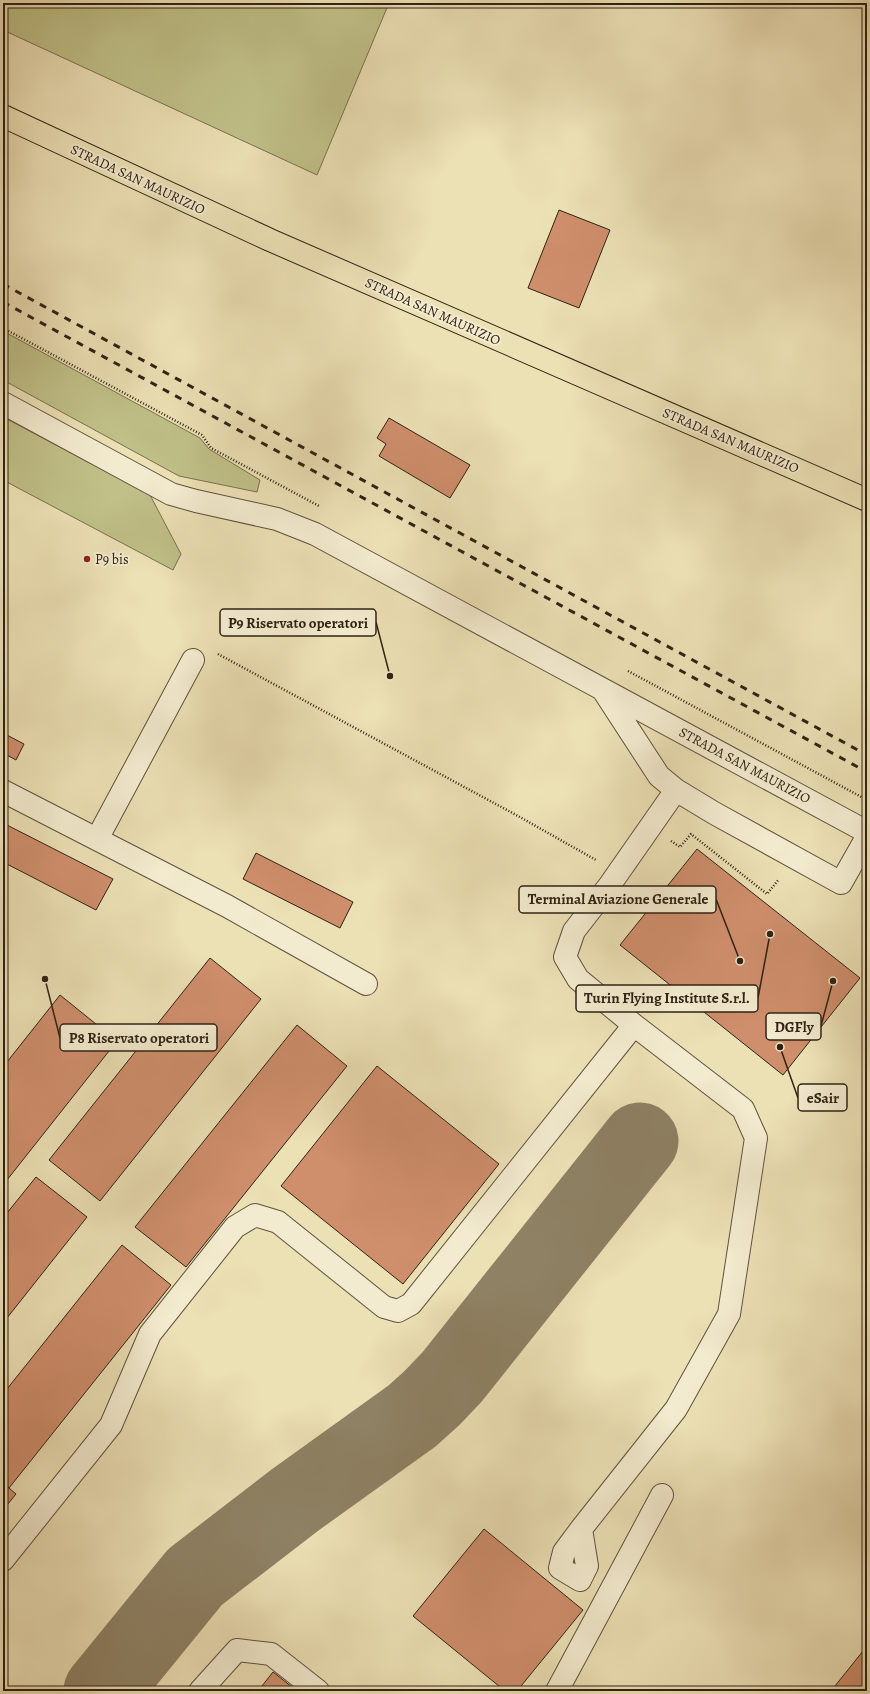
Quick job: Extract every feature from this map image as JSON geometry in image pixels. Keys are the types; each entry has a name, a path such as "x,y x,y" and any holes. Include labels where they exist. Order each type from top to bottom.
{"main road":[{"name":"STRADA SAN MAURIZIO","path":"3,116 270,240 867,500"}],"street":[{"name":"STRADA SAN MAURIZIO","path":"3,403 171,494 278,519 315,534 867,832"},
{"path":"96,839 193,660"},
{"name":"STRADA SAN MAURIZIO","path":"601,688 659,776 676,790 714,813 841,883 867,837"},
{"path":"581,1529 587,1566 580,1580 560,1568 564,1552 581,1529 676,1409 729,1314 756,1138 743,1109 634,1025 578,979 565,957 574,931 676,790"},
{"path":"3,791 227,906 366,984"},
{"path":"3,1560 111,1425 150,1334 235,1227 255,1216 278,1222 384,1307 398,1311 411,1304 634,1025"},
{"path":"557,1691 662,1495"},
{"path":"200,1691 238,1650 271,1654 318,1691"}],"path":[{"path":"3,328 202,435 211,448 324,508"},
{"path":"216,653 599,861"},
{"path":"624,669 867,800"},
{"path":"650,827 680,847 691,834 766,894 796,858"}],"green space":[{"path":"3,3 389,3 317,175 3,30"},
{"path":"3,331 200,438 209,449 260,480 257,492 179,476 3,380"},
{"path":"3,417 150,495 181,554 173,570 3,480"}],"building":[{"path":"559,210 610,230 579,308 528,288"},
{"path":"389,418 470,465 450,498 379,456 386,444 377,438"},
{"path":"3,733 24,744 16,760 3,753"},
{"path":"3,823 113,879 96,910 3,862"},
{"path":"697,849 860,978 783,1075 620,945"},
{"path":"256,853 353,902 340,928 243,879"},
{"path":"210,958 261,999 100,1201 49,1160"},
{"path":"60,995 117,1041 3,1185 3,1067"},
{"path":"297,1025 347,1066 186,1267 135,1227"},
{"path":"377,1066 499,1164 403,1284 281,1186"},
{"path":"36,1177 87,1217 3,1323 3,1218"},
{"path":"122,1245 171,1285 9,1488 3,1483 3,1394"},
{"path":"3,1483 16,1494 3,1510"},
{"path":"484,1529 583,1610 517,1691 505,1691 413,1616"},
{"path":"867,1646 867,1691 831,1691"},
{"path":"273,1672 297,1691 258,1691"}],"taxiway":[{"path":"102,1691 195,1577 295,1500 412,1416 432,1398 452,1377 640,1141"}],"railway":[{"path":"3,284 867,755"},
{"path":"3,302 867,772"}],"place":[{"name":"P9 bis","path":"87,559"},
{"name":"P9 Riservato operatori","path":"390,676"},
{"name":"Turin Flying Institute S.r.l.","path":"770,934"},
{"name":"Terminal Aviazione Generale","path":"740,961"},
{"name":"P8 Riservato operatori","path":"45,979"},
{"name":"DGFly","path":"833,981"},
{"name":"eSair","path":"780,1047"}]}
